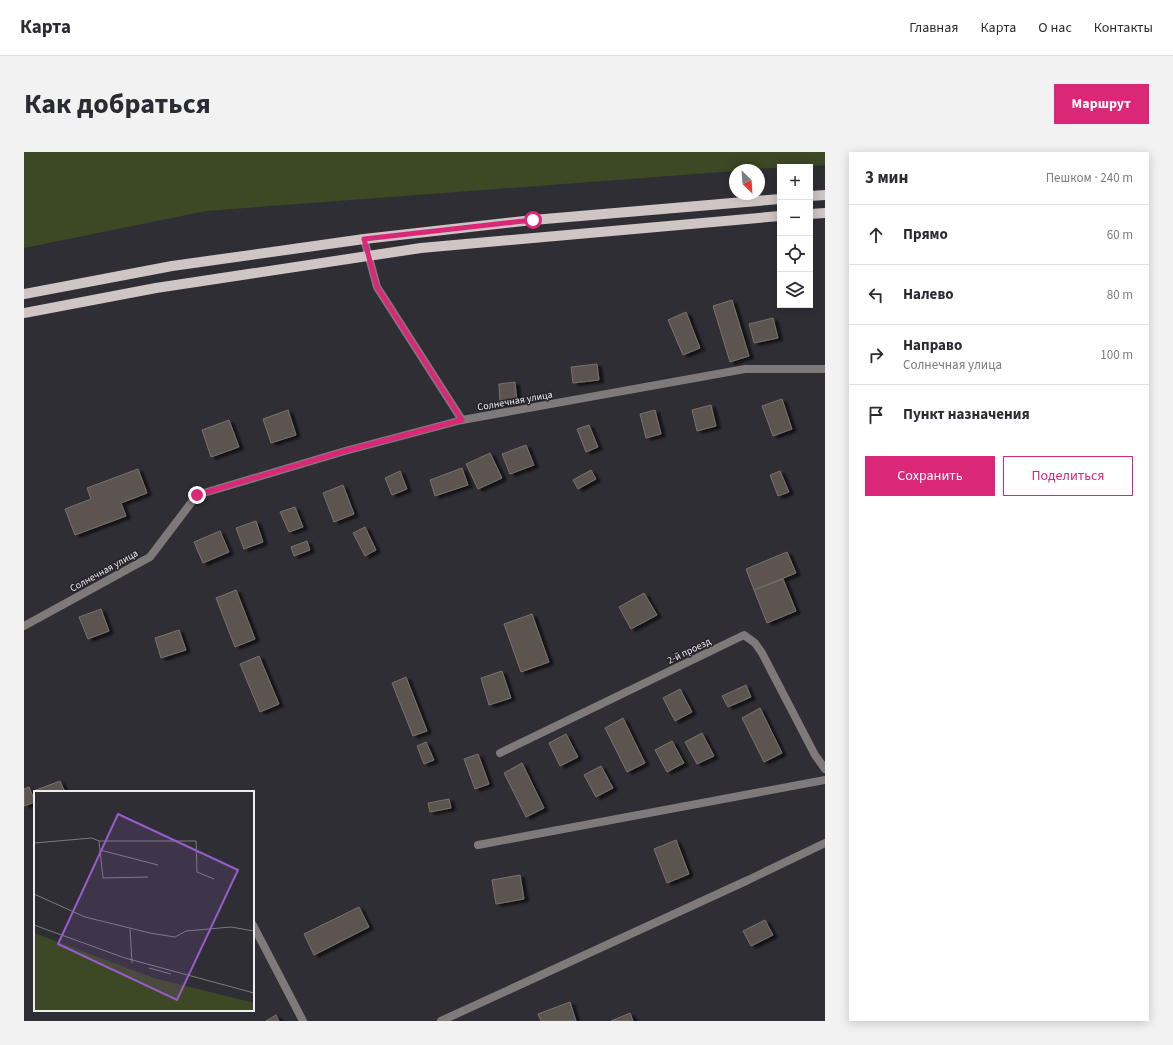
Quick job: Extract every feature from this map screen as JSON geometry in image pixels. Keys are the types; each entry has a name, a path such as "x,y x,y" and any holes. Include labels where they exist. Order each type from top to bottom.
{"main road":[{"path":"813,196 825,195"},
{"path":"24,294 172,266 364,239 533,220 777,198"},
{"path":"813,214 825,212"},
{"path":"24,312 156,288 421,248 777,216"}],"street":[{"path":"364,239 377,287 462,420"},
{"name":"Солнечная улица","path":"24,626 150,557 197,495 345,451 462,420 745,369 825,369"},
{"name":"2-й проезд","path":"500,753 744,635 755,642 762,653 815,755 825,769"},
{"path":"478,845 825,780"},
{"path":"440,1021 746,881 825,843"},
{"path":"254,928 303,1021"}],"green space":[{"path":"24,152 825,152 825,165 777,164 777,168 765,168 765,164 729,164 729,171 206,211 24,248"}],"building":[{"path":"732,300 749,356 730,362 713,306"},
{"path":"686,312 700,348 683,355 668,320"},
{"path":"773,318 778,338 754,343 749,324"},
{"path":"597,364 599,380 573,383 571,367"},
{"path":"515,382 517,402 500,403 499,384"},
{"path":"782,399 792,429 773,436 762,406"},
{"path":"711,405 716,426 697,431 692,410"},
{"path":"288,410 296,435 271,443 263,419"},
{"path":"655,410 661,434 646,438 640,414"},
{"path":"229,420 239,447 211,457 202,430"},
{"path":"589,425 598,447 586,452 577,429"},
{"path":"526,445 534,465 510,474 502,454"},
{"path":"490,453 502,478 478,489 466,464"},
{"path":"462,468 468,485 435,496 430,480"},
{"path":"138,469 147,493 121,503 126,516 75,535 65,509 91,499 87,488"},
{"path":"591,470 596,479 578,489 573,480"},
{"path":"400,471 407,489 392,495 385,478"},
{"path":"780,471 789,492 778,496 770,475"},
{"path":"343,485 354,514 334,522 323,493"},
{"path":"295,507 303,527 289,532 280,512"},
{"path":"256,521 263,542 244,549 236,528"},
{"path":"365,527 376,550 365,556 353,533"},
{"path":"220,531 229,552 203,563 194,542"},
{"path":"307,541 310,550 294,556 291,547"},
{"path":"787,552 796,573 754,590 746,569"},
{"path":"783,579 796,611 767,623 754,590"},
{"path":"236,590 255,639 235,647 216,598"},
{"path":"644,593 657,615 631,629 619,607"},
{"path":"101,609 109,631 88,639 79,617"},
{"path":"532,614 549,662 521,672 504,624"},
{"path":"179,630 186,650 161,658 155,638"},
{"path":"259,656 279,704 260,712 240,664"},
{"path":"502,671 511,698 489,705 481,678"},
{"path":"406,677 427,731 413,736 392,683"},
{"path":"746,685 751,697 728,707 722,696"},
{"path":"680,689 692,712 675,721 663,698"},
{"path":"760,708 782,753 764,762 742,718"},
{"path":"623,718 645,763 627,772 605,728"},
{"path":"702,733 714,756 697,764 685,742"},
{"path":"566,734 578,757 560,766 549,743"},
{"path":"672,741 684,763 667,772 655,750"},
{"path":"426,742 434,760 424,764 417,746"},
{"path":"478,754 489,784 475,789 464,759"},
{"path":"522,763 544,808 526,817 504,773"},
{"path":"601,766 613,788 596,797 584,775"},
{"path":"60,781 65,791 36,791"},
{"path":"29,787 34,802 24,806 24,789"},
{"path":"449,799 451,808 430,812 428,803"},
{"path":"676,840 689,874 667,883 654,849"},
{"path":"520,875 524,899 496,904 492,880"},
{"path":"359,907 369,927 314,955 304,934"},
{"path":"765,920 773,935 751,946 743,931"},
{"path":"570,1002 576,1021 541,1021 538,1014"},
{"path":"630,1013 633,1021 611,1021"},
{"path":"276,1015 279,1021 266,1021"}],"route":[{"path":"197,495 345,451 462,420 377,287 364,239 533,220"}]}
